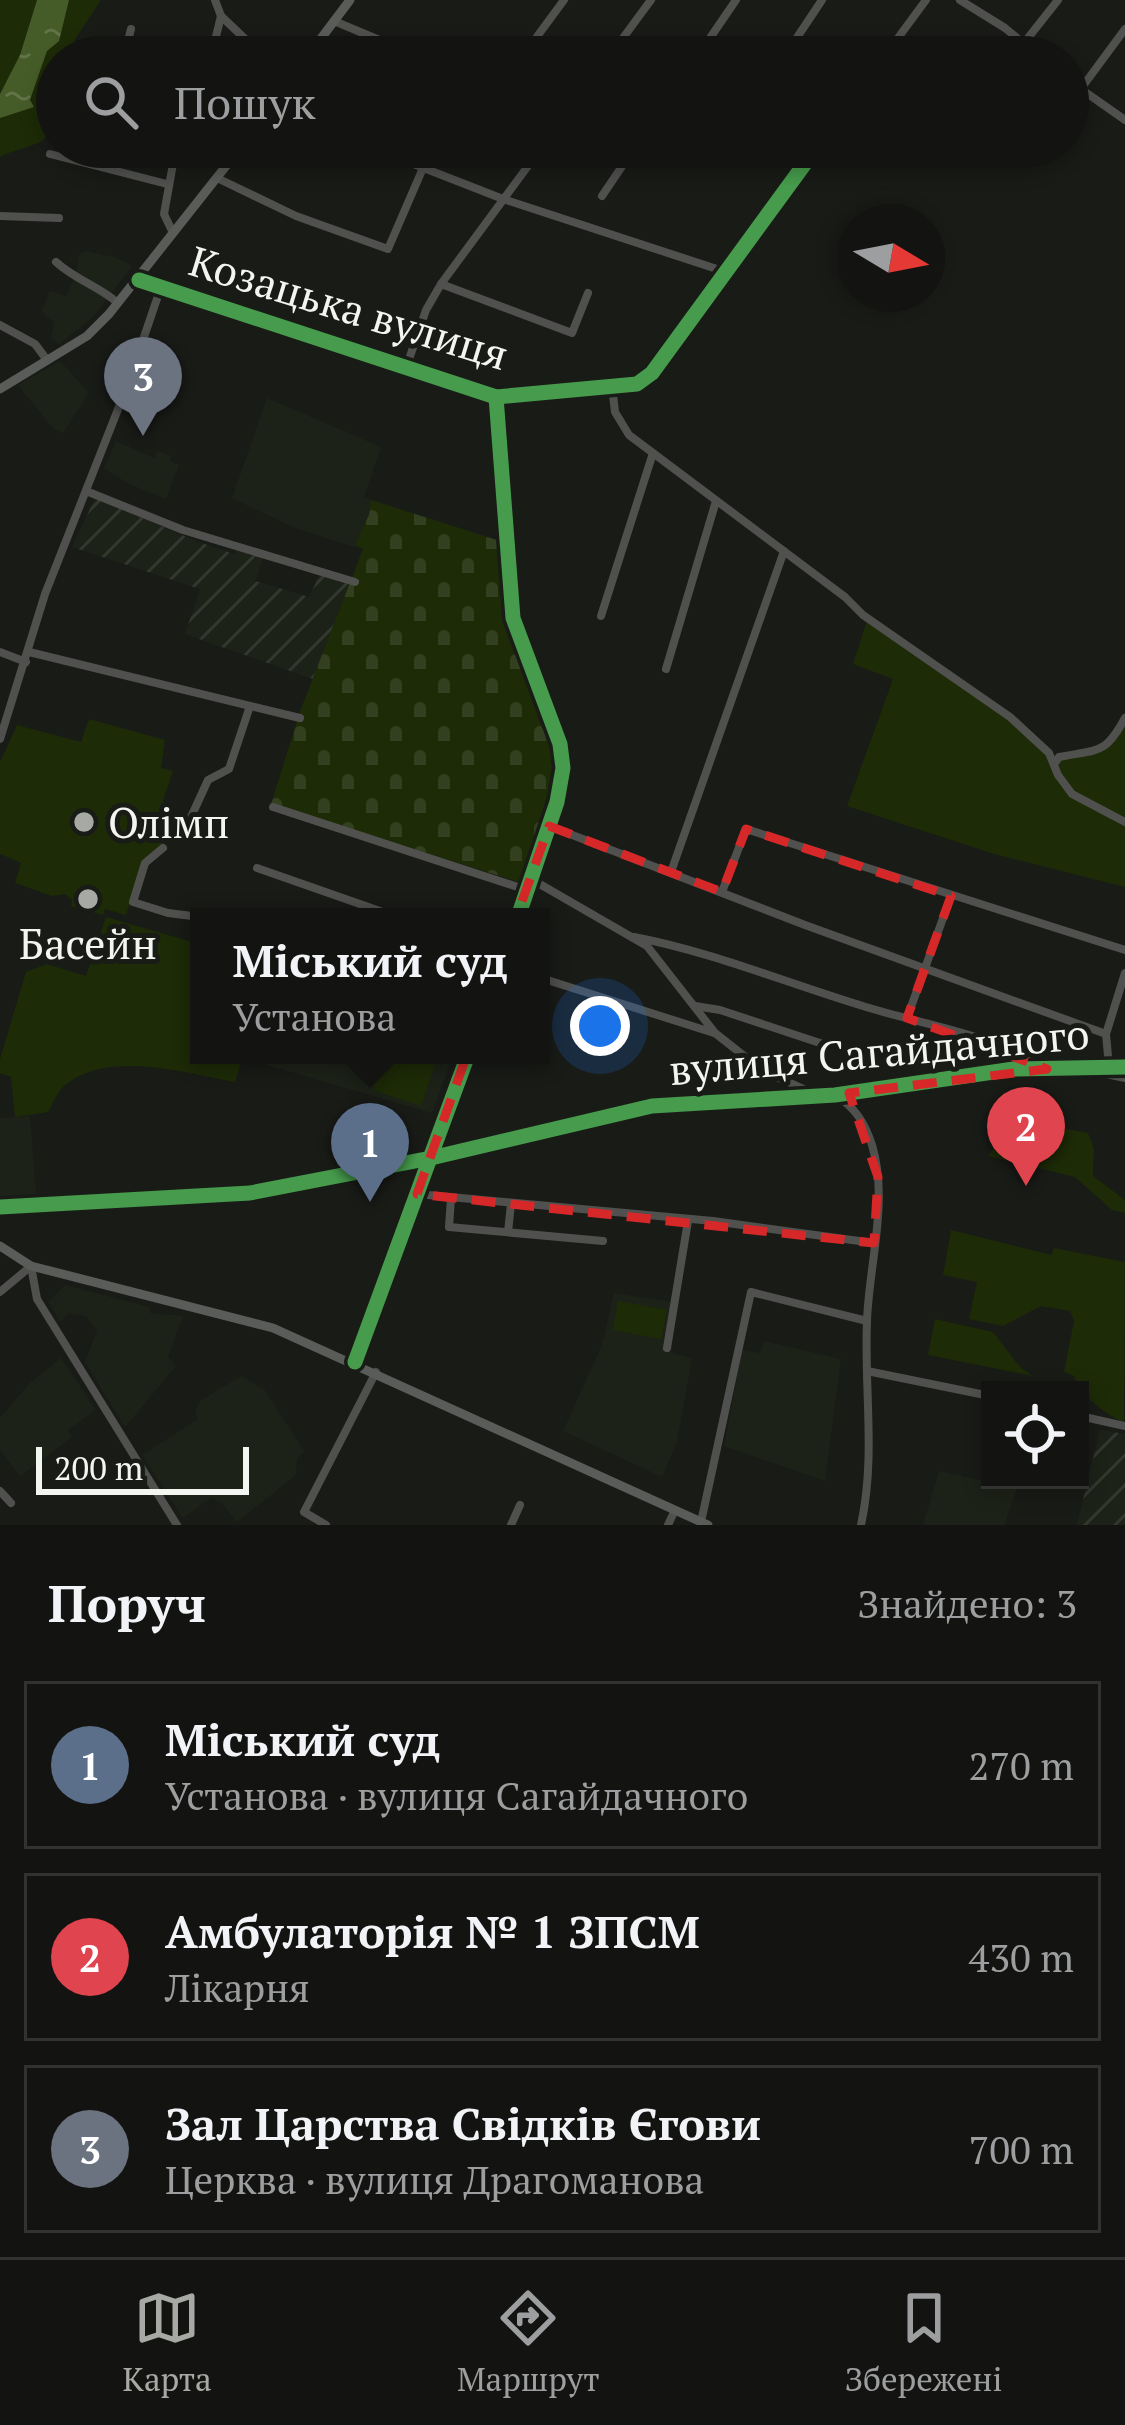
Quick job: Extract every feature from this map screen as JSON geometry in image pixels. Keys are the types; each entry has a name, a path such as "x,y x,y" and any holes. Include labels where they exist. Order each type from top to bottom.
{"main road":[{"path":"323,36 350,0"},
{"path":"0,389 87,336 139,280 225,168"},
{"path":"0,1246 31,1266 273,1328 704,1523"}],"street":[{"path":"215,0 221,16 242,36"},
{"path":"537,36 564,0"},
{"path":"624,36 651,0"},
{"path":"711,36 736,0"},
{"path":"798,36 821,0"},
{"path":"899,36 926,0"},
{"path":"960,0 1012,36"},
{"path":"1030,36 1058,0"},
{"path":"216,36 221,16"},
{"path":"334,21 370,36"},
{"path":"129,36 131,29"},
{"path":"1089,78 1125,29"},
{"path":"1089,96 1125,120"},
{"path":"105,168 167,184"},
{"path":"171,168 164,214 174,234"},
{"path":"217,178 296,217 388,249 423,168"},
{"path":"425,168 502,199 726,272"},
{"path":"406,368 426,310 441,284 526,168"},
{"path":"602,196 621,168"},
{"path":"802,168 652,373 638,384 611,386 620,422 652,453 862,615 1010,717 1049,753 1072,794 1125,823"},
{"path":"0,216 59,218"},
{"path":"56,262 75,280 101,288 118,303"},
{"name":"Козацька вулиця","path":"139,280 496,397 611,386"},
{"path":"441,284 572,333 588,293"},
{"path":"0,739 45,594 160,287"},
{"path":"0,325 35,344 47,360"},
{"path":"496,397 513,618 560,744 563,768 521,908"},
{"path":"601,616 652,453"},
{"path":"86,491 183,530 355,582"},
{"path":"667,669 716,501"},
{"path":"671,873 784,551"},
{"path":"0,656 27,657 300,718"},
{"path":"186,828 208,780 229,769 250,706"},
{"path":"1054,764 1060,757 1102,750 1114,741 1125,718"},
{"path":"273,807 529,885 634,937 696,950 1017,1052 1047,1069"},
{"path":"549,826 1106,1034"},
{"path":"722,892 746,829 1125,950"},
{"path":"163,848 145,863 133,902 190,916"},
{"path":"257,868 372,908"},
{"path":"907,1018 951,896"},
{"path":"634,937 661,961 715,1033 762,1070 817,1096"},
{"path":"1108,1067 1106,1034 1125,973"},
{"path":"550,981 715,1033"},
{"path":"694,1006 823,1044"},
{"path":"355,1362 465,1064"},
{"name":"вулиця Сагайдачного","path":"0,1207 250,1193 431,1158 652,1106 835,1095 1014,1069 1125,1066"},
{"path":"1086,1069 1125,1078"},
{"path":"859,1091 854,1101 872,1145 878,1177 867,1321 872,1454 861,1525"},
{"path":"835,1095 858,1113"},
{"path":"417,1194 874,1244"},
{"path":"452,1198 449,1227 603,1241"},
{"path":"508,1232 511,1204"},
{"path":"667,1348 688,1221"},
{"path":"0,1292 31,1266 37,1299 177,1525"},
{"path":"704,1523 751,1292 867,1321"},
{"path":"867,1371 981,1394"},
{"path":"326,1525 304,1511 376,1372"},
{"path":"1089,1418 1125,1426"},
{"path":"0,1491 11,1502"},
{"path":"511,1525 520,1504"},
{"path":"668,1525 675,1510"}],"highlighted area":[{"path":"549,826 722,892 746,829 951,896 907,1018 1047,1069 849,1093 878,1177 874,1243 417,1194"}],"shaded area":[{"path":"79,254 114,257 131,268 91,319 59,344 51,338 54,323 42,311 50,291 66,296"},
{"path":"60,361 89,393 63,433 53,428 18,385"},
{"path":"267,398 381,447 364,497 371,500 370,514 354,547 295,528 232,498"},
{"path":"116,441 154,458 158,451 179,465 166,499 104,468"},
{"path":"95,498 196,541 263,558 255,581 309,597 320,574 349,584 313,679 185,634 200,589 72,547"},
{"path":"263,1064 450,1064 432,1113"},
{"path":"350,1109 386,1114 388,1157 380,1163 354,1168"},
{"path":"30,1116 36,1195 0,1197 0,1118"},
{"path":"65,1285 150,1307 150,1313 183,1316 168,1357 176,1366 125,1427 85,1362 97,1330 86,1316 68,1313 61,1322 48,1302"},
{"path":"614,1293 672,1302 664,1347 692,1358 677,1442 662,1477 563,1431 602,1345"},
{"path":"764,1341 841,1359 825,1481 724,1446 742,1350 760,1353"},
{"path":"61,1358 96,1410 68,1430 72,1437 20,1476 0,1450 0,1418 30,1383"},
{"path":"241,1376 265,1390 304,1451 297,1459 296,1475 237,1522 221,1502 211,1498 183,1518 142,1455 198,1419 195,1412 200,1401"},
{"path":"1100,1430 1125,1434 1125,1525 1077,1525"},
{"path":"939,1471 981,1480 981,1489 1017,1489 1004,1525 923,1525"}],"green space":[{"path":"0,0 37,0 20,55 0,94"},
{"path":"69,0 101,0 77,36 59,36"},
{"path":"36,83 36,143 0,157 0,118 30,100"},
{"path":"371,500 500,541 501,585 510,635 554,759 522,883 271,804 301,709 363,549 355,545"},
{"path":"867,621 994,707 1058,770 1061,758 1107,746 1125,721 1125,887 994,854 847,806 893,679 853,664"},
{"name":"Олімп","path":"89,719 165,740 161,768 173,771 163,800 169,817 166,835 143,862 126,915 105,909 103,915 71,906 65,894 52,896 15,883 21,863 0,854 0,762 17,725 81,742"},
{"path":"106,917 190,941 190,1064 240,1064 235,1082 170,1069 100,1069 62,1088 48,1112 15,1117 11,1077 0,1073 0,1059 26,972 47,964 86,976"},
{"path":"382,1064 435,1064 421,1106 373,1090"},
{"path":"1033,1122 1088,1133 1094,1149 1093,1176 1125,1200 1125,1213 1112,1210 1075,1177 988,1156 1011,1125"},
{"path":"951,1230 1051,1255 1054,1248 1125,1262 1124,1422 1089,1398 1089,1381 1077,1381 1064,1372 1074,1321 1070,1311 1041,1306 1003,1326 969,1319 977,1282 943,1275"},
{"path":"618,1301 667,1310 661,1339 613,1330"},
{"path":"935,1319 993,1332 1033,1376 928,1355"}],"water":[{"path":"37,0 69,0 60,36 36,36 36,83 30,100 34,107 0,118 0,94 20,55"}],"cycle path":[{"path":"139,280 496,397 637,384 652,373 802,168"},
{"path":"496,397 513,618 560,744 563,768 557,802 521,908"},
{"path":"355,1362 465,1064"},
{"path":"0,1207 250,1193 431,1158 652,1106 835,1095 1014,1069 1125,1067"}],"place":[{"name":"Зал Царства Свідків Єгови","path":"143,436"},
{"name":"Олімп","path":"84,822"},
{"name":"Басейн","path":"88,899"},
{"name":"Амбулаторія № 1 ЗПСМ","path":"1026,1186"},
{"name":"Міський суд","path":"370,1202"}]}
